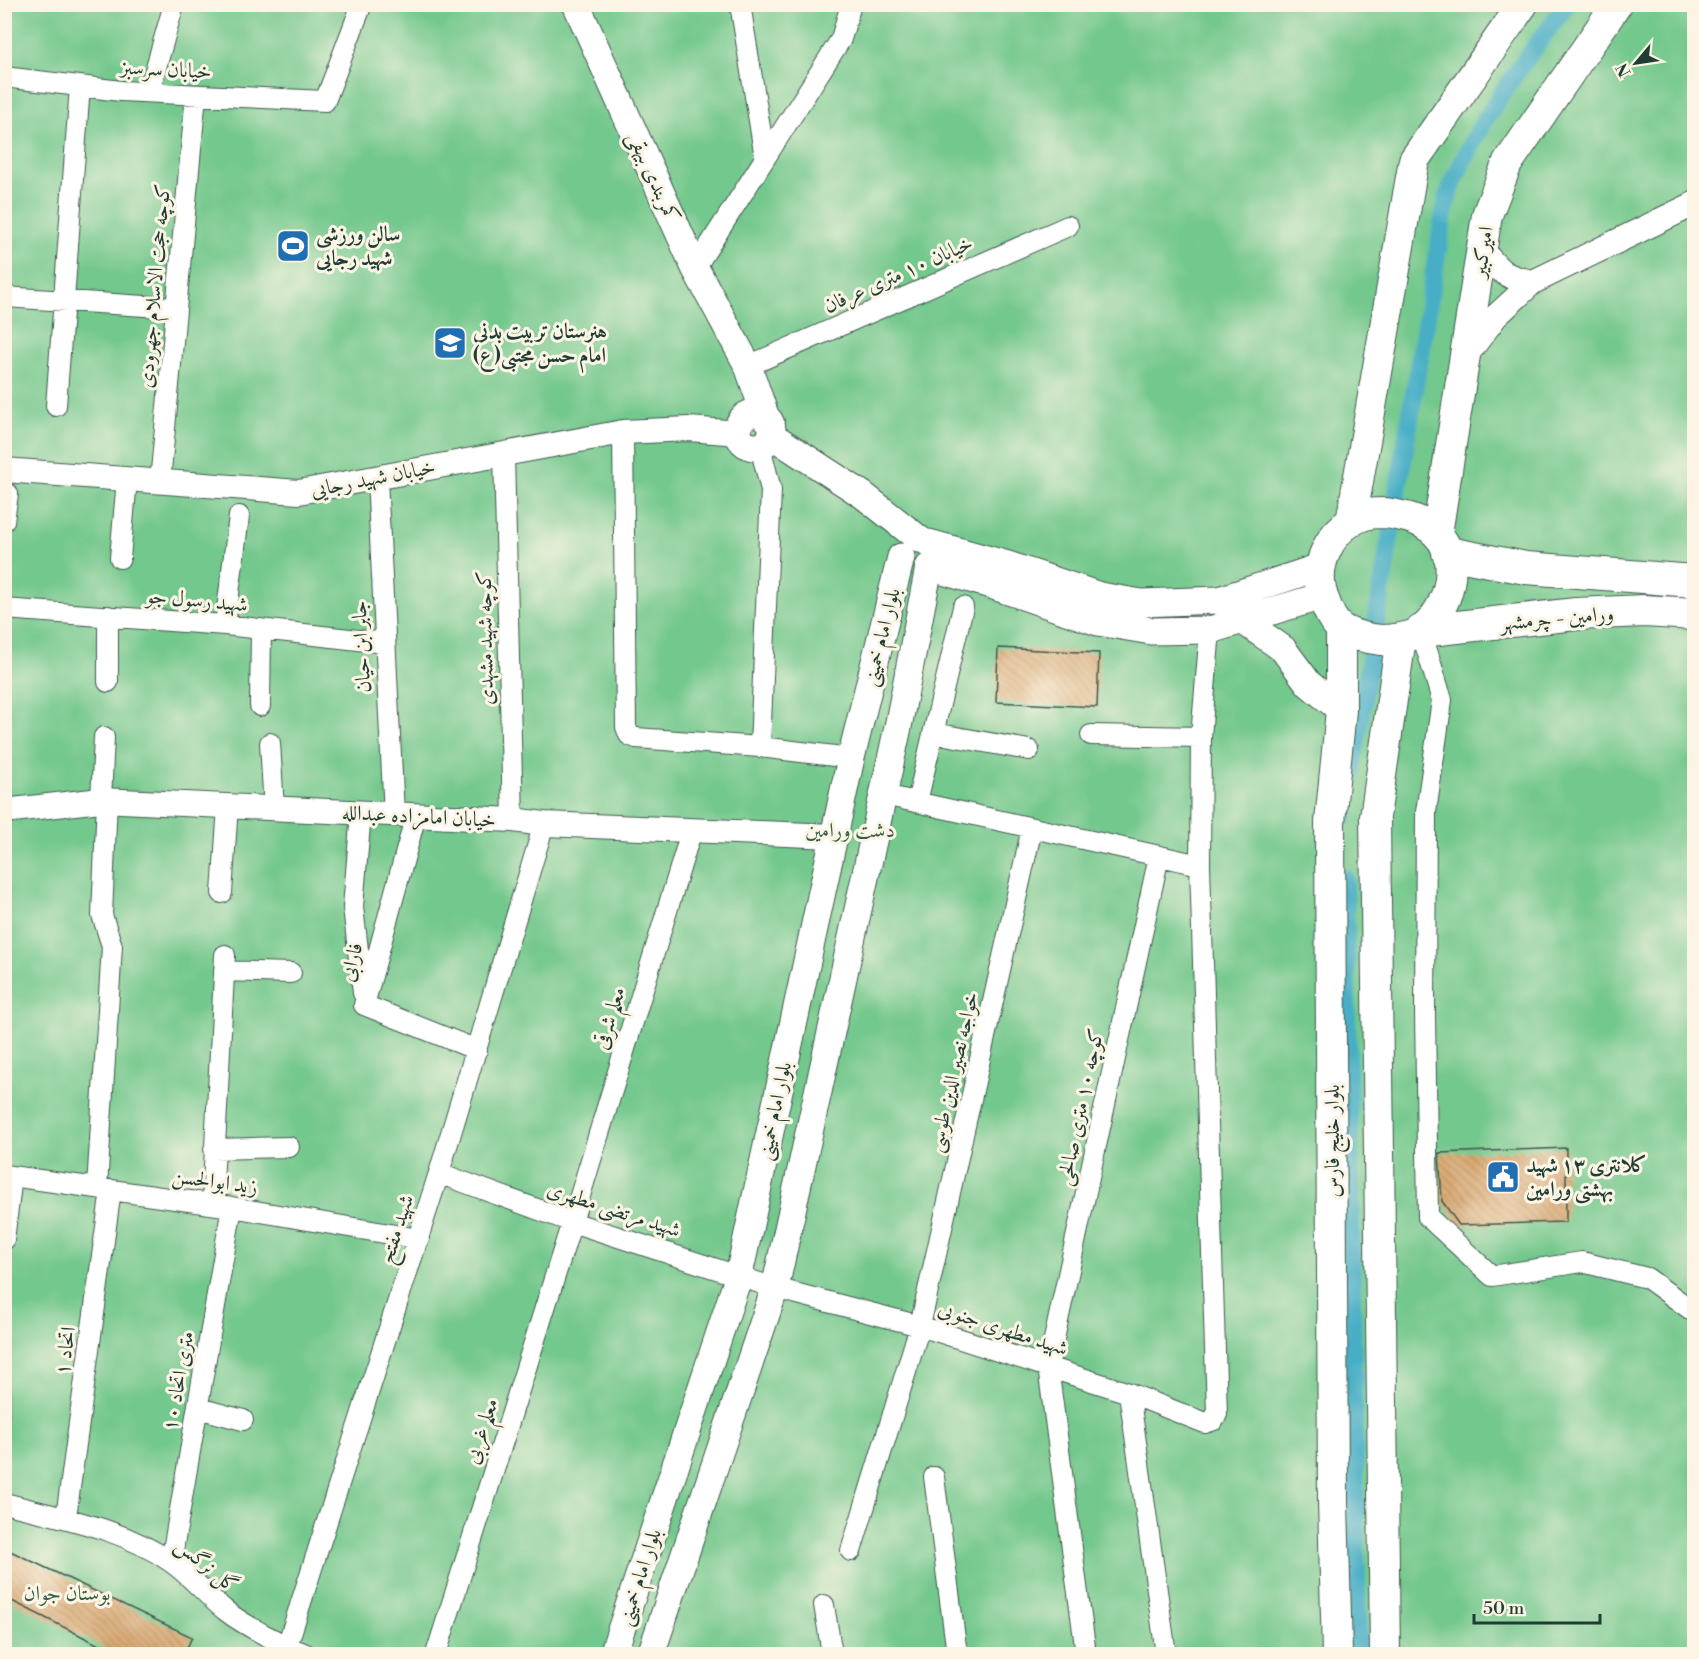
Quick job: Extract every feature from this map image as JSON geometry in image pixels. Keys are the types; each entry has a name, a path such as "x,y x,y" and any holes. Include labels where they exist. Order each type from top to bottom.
{"highway":[{"name":"ورامین - چرمشهر","path":"1443,543 1526,568 1695,581"},
{"name":"ورامین - چرمشهر","path":"1381,635 1585,614 1644,611 1695,614"}],"main road":[{"name":"کمربندی بیهقی","path":"576,4 695,268 742,356 735,368 756,430"},
{"path":"1351,522 1414,160 1523,4"},
{"name":"امیرکبیر","path":"1443,543 1465,357 1487,215 1507,164 1617,4"},
{"name":"خیابان شهید رجایی","path":"756,430 863,495 916,550"},
{"path":"1369,514 1395,514 1422,522 1443,543 1450,572 1445,599 1436,615 1381,635 1329,613 1322,596 1320,567 1326,550 1337,533 1351,522 1369,514"},
{"path":"916,550 1008,565 1100,596 1142,603 1219,600 1320,567"},
{"path":"916,550 991,585 1098,622 1151,631 1210,630 1322,596"},
{"name":"بلوار امام خمینی","path":"613,1654 739,1275 851,758 916,550"},
{"name":"بلوار امام خمینی","path":"651,1654 775,1288 898,727 916,550"},
{"path":"1242,620 1283,650 1309,684 1341,710"},
{"path":"1381,635 1375,817 1385,1654"},
{"name":"بلوار خلیج فارس","path":"1337,1654 1333,1502 1330,822 1341,710 1381,635"}],"street":[{"path":"149,92 174,4"},
{"name":"خیابان سرسبز","path":"4,77 149,92 325,100 362,4"},
{"path":"740,4 765,158"},
{"path":"835,4 841,39"},
{"path":"695,268 841,39 851,4"},
{"path":"56,406 80,86"},
{"name":"کوچه حجت الاسلام جهرودی","path":"160,482 196,94"},
{"path":"1465,357 1496,316 1533,282 1695,204"},
{"name":"خیابان ۱۰ متری عرفان","path":"742,356 1068,226"},
{"path":"1481,249 1501,272 1513,279 1533,282"},
{"path":"4,297 64,299 176,308"},
{"name":"خیابان شهید رجایی","path":"6,482 127,479 299,492 623,432 689,429 756,430"},
{"path":"756,430 771,490 760,747"},
{"path":"623,432 626,727 629,735 636,738 760,747 851,758"},
{"name":"کوچه شهید مشهدی","path":"504,454 513,820"},
{"name":"جابر ابن حیان","path":"377,478 384,643 405,815"},
{"path":"120,558 127,479"},
{"path":"4,520 6,482"},
{"path":"225,625 238,516"},
{"path":"916,802 963,607"},
{"name":"شهید رسول جو","path":"4,609 225,625 384,643"},
{"path":"108,616 108,682"},
{"path":"260,706 261,630"},
{"path":"884,795 1200,865 1201,737 1210,630"},
{"path":"1381,635 1442,700 1426,812 1425,1014 1428,1217 1492,1276 1582,1262 1647,1278 1695,1312"},
{"path":"934,733 1029,750"},
{"path":"1091,735 1201,737"},
{"name":"اتحاد ۱","path":"66,1517 104,1189 112,946 102,915 104,737"},
{"path":"270,743 274,809"},
{"name":"خیابان امامزاده عبدالله","path":"4,811 104,800 513,820 544,824 834,836"},
{"path":"222,893 228,806"},
{"name":"فارابی","path":"361,813 353,906 364,1005"},
{"name":"فارابی","path":"364,1005 405,815"},
{"name":"شهید مفتح","path":"287,1646 419,1239 544,824"},
{"name":"خواجه نصیر الدین طوسی","path":"851,1551 920,1326 1032,828"},
{"name":"معلم شرقی","path":"572,1222 692,829"},
{"name":"کوچه ۱۰ متری صالحی","path":"1086,1654 1048,1367 1159,856"},
{"name":"شهید مطهری جنوبی","path":"775,1288 920,1326 1129,1393 1205,1423 1214,1420 1217,1414 1200,865"},
{"path":"212,1204 225,963 291,973"},
{"path":"364,1005 477,1050"},
{"path":"214,1149 289,1147"},
{"name":"شهید مرتضی مطهری","path":"439,1173 572,1222 775,1288"},
{"path":"4,1240 8,1176"},
{"name":"زید ابوالحسن","path":"8,1176 232,1207 419,1239"},
{"name":"۱۰ متری اتحاد","path":"171,1562 232,1207"},
{"name":"معلم غربی","path":"435,1654 572,1222"},
{"path":"1129,1393 1166,1654"},
{"path":"198,1408 243,1420"},
{"path":"934,1477 957,1654"},
{"name":"گل نرگس","path":"4,1503 66,1517 130,1540 171,1562 227,1612 287,1646 306,1654"},
{"path":"824,1605 832,1654"}],"green space":[{"name":"دشت ورامین","path":"5,5 1694,5 1694,1654 5,1654"}],"building":[{"path":"998,648 1099,653 1097,707 996,702"},
{"name":"کلانتری ۱۳ شهید بهشتی ورامین","path":"1566,1148 1566,1222 1459,1225 1442,1201 1439,1153"},
{"path":"4,1548 192,1637 184,1654 117,1654 4,1597"}],"waterway":[{"path":"1344,816 1437,254 1450,191 1487,117 1567,4"},
{"path":"1345,879 1358,1654"}],"place":[{"name":"سالن ورزشی شهید رجایی","path":"293,246"},
{"name":"هنرستان تربیت بدنی امام حسن مجتبی( ع)","path":"450,343"},
{"name":"کلانتری ۱۳ شهید بهشتی ورامین","path":"1503,1177"}],"park label":[{"name":"بوستان جوان","path":"67,1593"}]}
